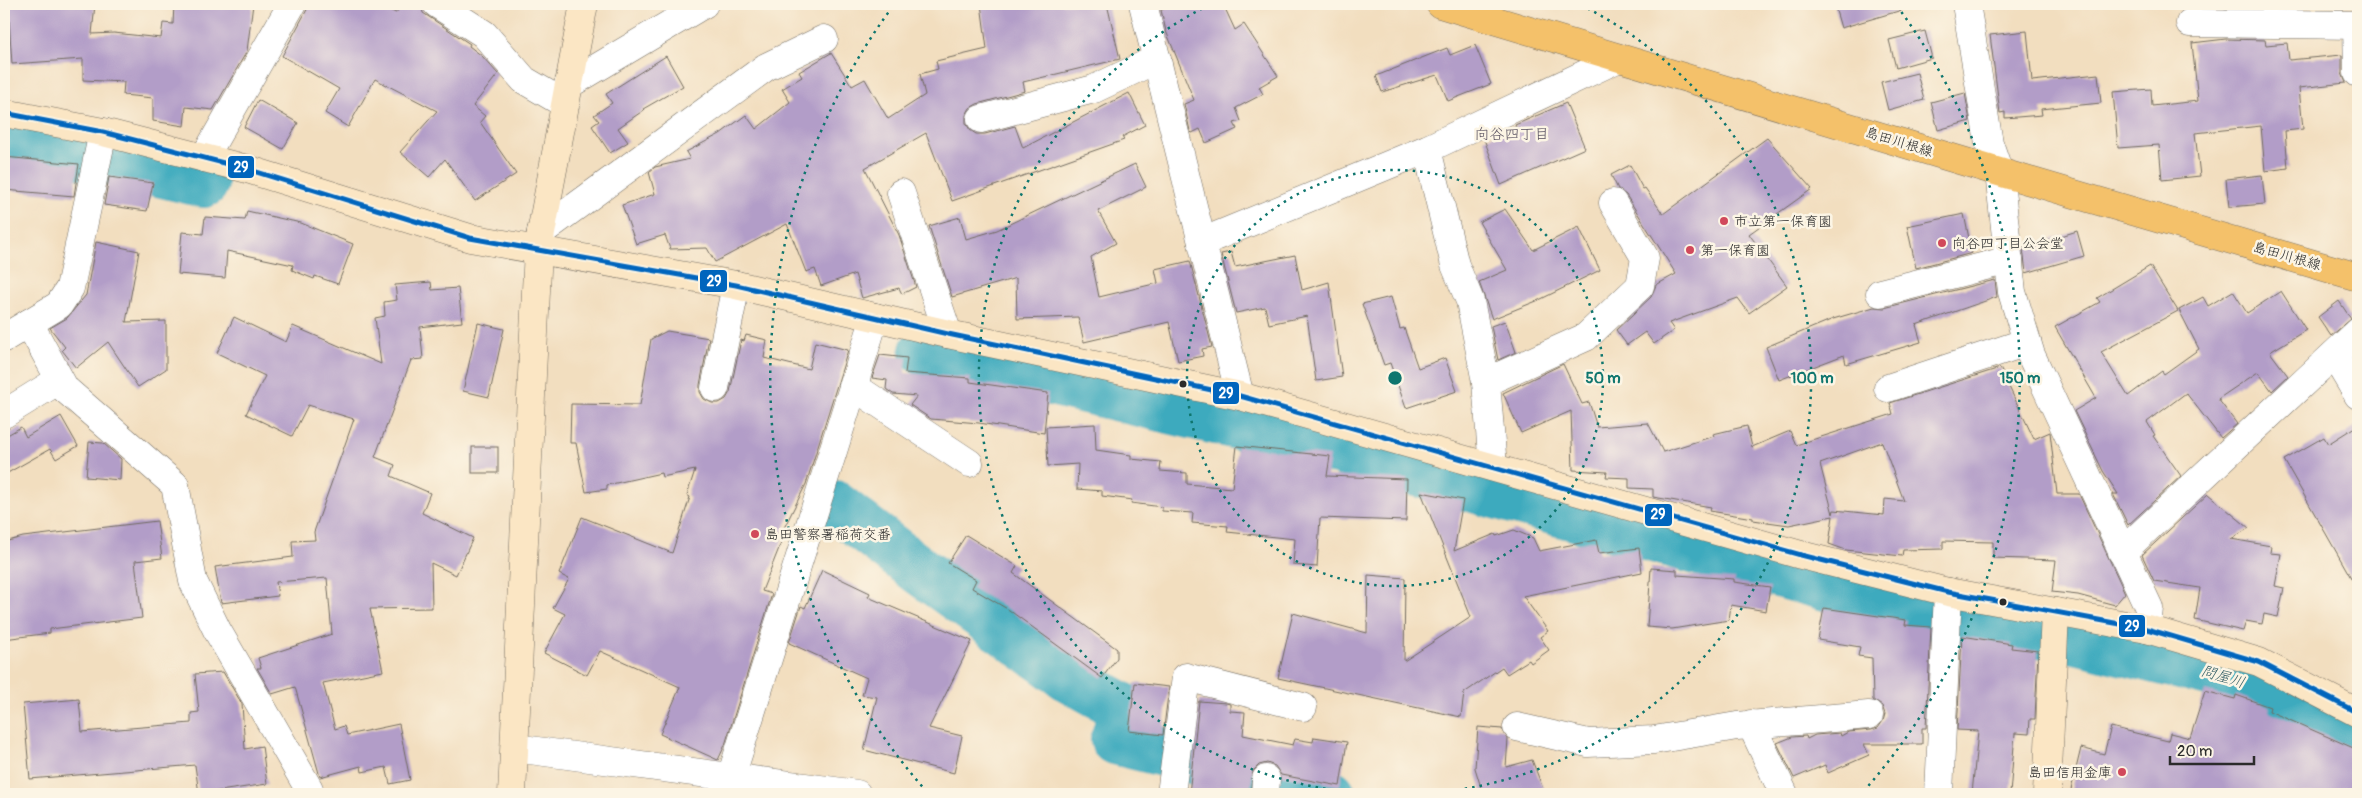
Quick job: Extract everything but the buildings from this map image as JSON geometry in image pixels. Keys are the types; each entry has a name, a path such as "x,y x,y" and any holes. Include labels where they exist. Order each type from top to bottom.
{"main road":[{"name":"島田川根線","path":"1440,4 1999,172 2358,277"}],"street":[{"path":"204,158 292,4"},
{"path":"437,4 484,34 524,80 567,94"},
{"path":"512,794 539,240 584,4"},
{"path":"567,94 704,4"},
{"path":"1143,4 1240,396"},
{"path":"1966,4 1989,143 1999,172 2012,292 2031,355 2148,608 2147,629"},
{"path":"2307,4 2350,25"},
{"path":"2190,23 2350,25"},
{"path":"2350,25 2358,73"},
{"path":"539,240 635,164 766,67 824,39"},
{"path":"1202,242 1427,149 1619,58"},
{"path":"981,119 1094,89 1157,59"},
{"path":"4,113 103,132 247,169 470,238 539,240 948,334 1240,396 1801,555 1948,592 2055,616 2147,629 2259,662 2358,713"},
{"path":"4,338 59,305 70,288 103,132"},
{"path":"1427,149 1455,265 1470,301 1486,382 1493,468"},
{"path":"902,193 948,334"},
{"path":"1486,382 1586,337 1640,286 1644,258 1614,203"},
{"path":"1880,293 2009,260"},
{"path":"715,388 736,285"},
{"path":"731,777 874,317"},
{"path":"29,323 65,389 175,485 193,581 217,630 308,788 308,794"},
{"path":"2122,552 2358,332"},
{"path":"1888,388 2027,342"},
{"path":"2334,355 2358,395"},
{"path":"4,414 60,380"},
{"path":"853,386 969,463"},
{"path":"1939,794 1948,592"},
{"path":"2047,794 2055,616"},
{"path":"1171,794 1186,677 1303,707"},
{"path":"1517,727 1588,743 1654,740 1751,724 1869,715"},
{"path":"1751,724 1784,794"},
{"path":"515,748 857,794"}],"waterway":[{"path":"4,141 91,156 204,183"},
{"name":"問屋川","path":"924,351 1305,441 1915,611 2080,640 2213,673 2264,689 2358,737"},
{"path":"834,505 919,570 1070,678 1124,708 1115,740 1331,794"}],"transit line":[{"name":"29","path":"4,113 103,132 247,169 470,238 736,285 948,334 1240,396 1801,555 1948,592 2147,629 2259,662 2358,713"}],"place":[{"name":"市立第一保育園","path":"1724,221"},
{"name":"向谷四丁目公会堂","path":"1942,243"},
{"name":"第一保育園","path":"1690,250"},
{"name":"島田警察署稲荷交番","path":"755,534"},
{"name":"島田信用金庫","path":"2122,772"}],"district":[{"name":"向谷四丁目","path":"1512,134"}]}
